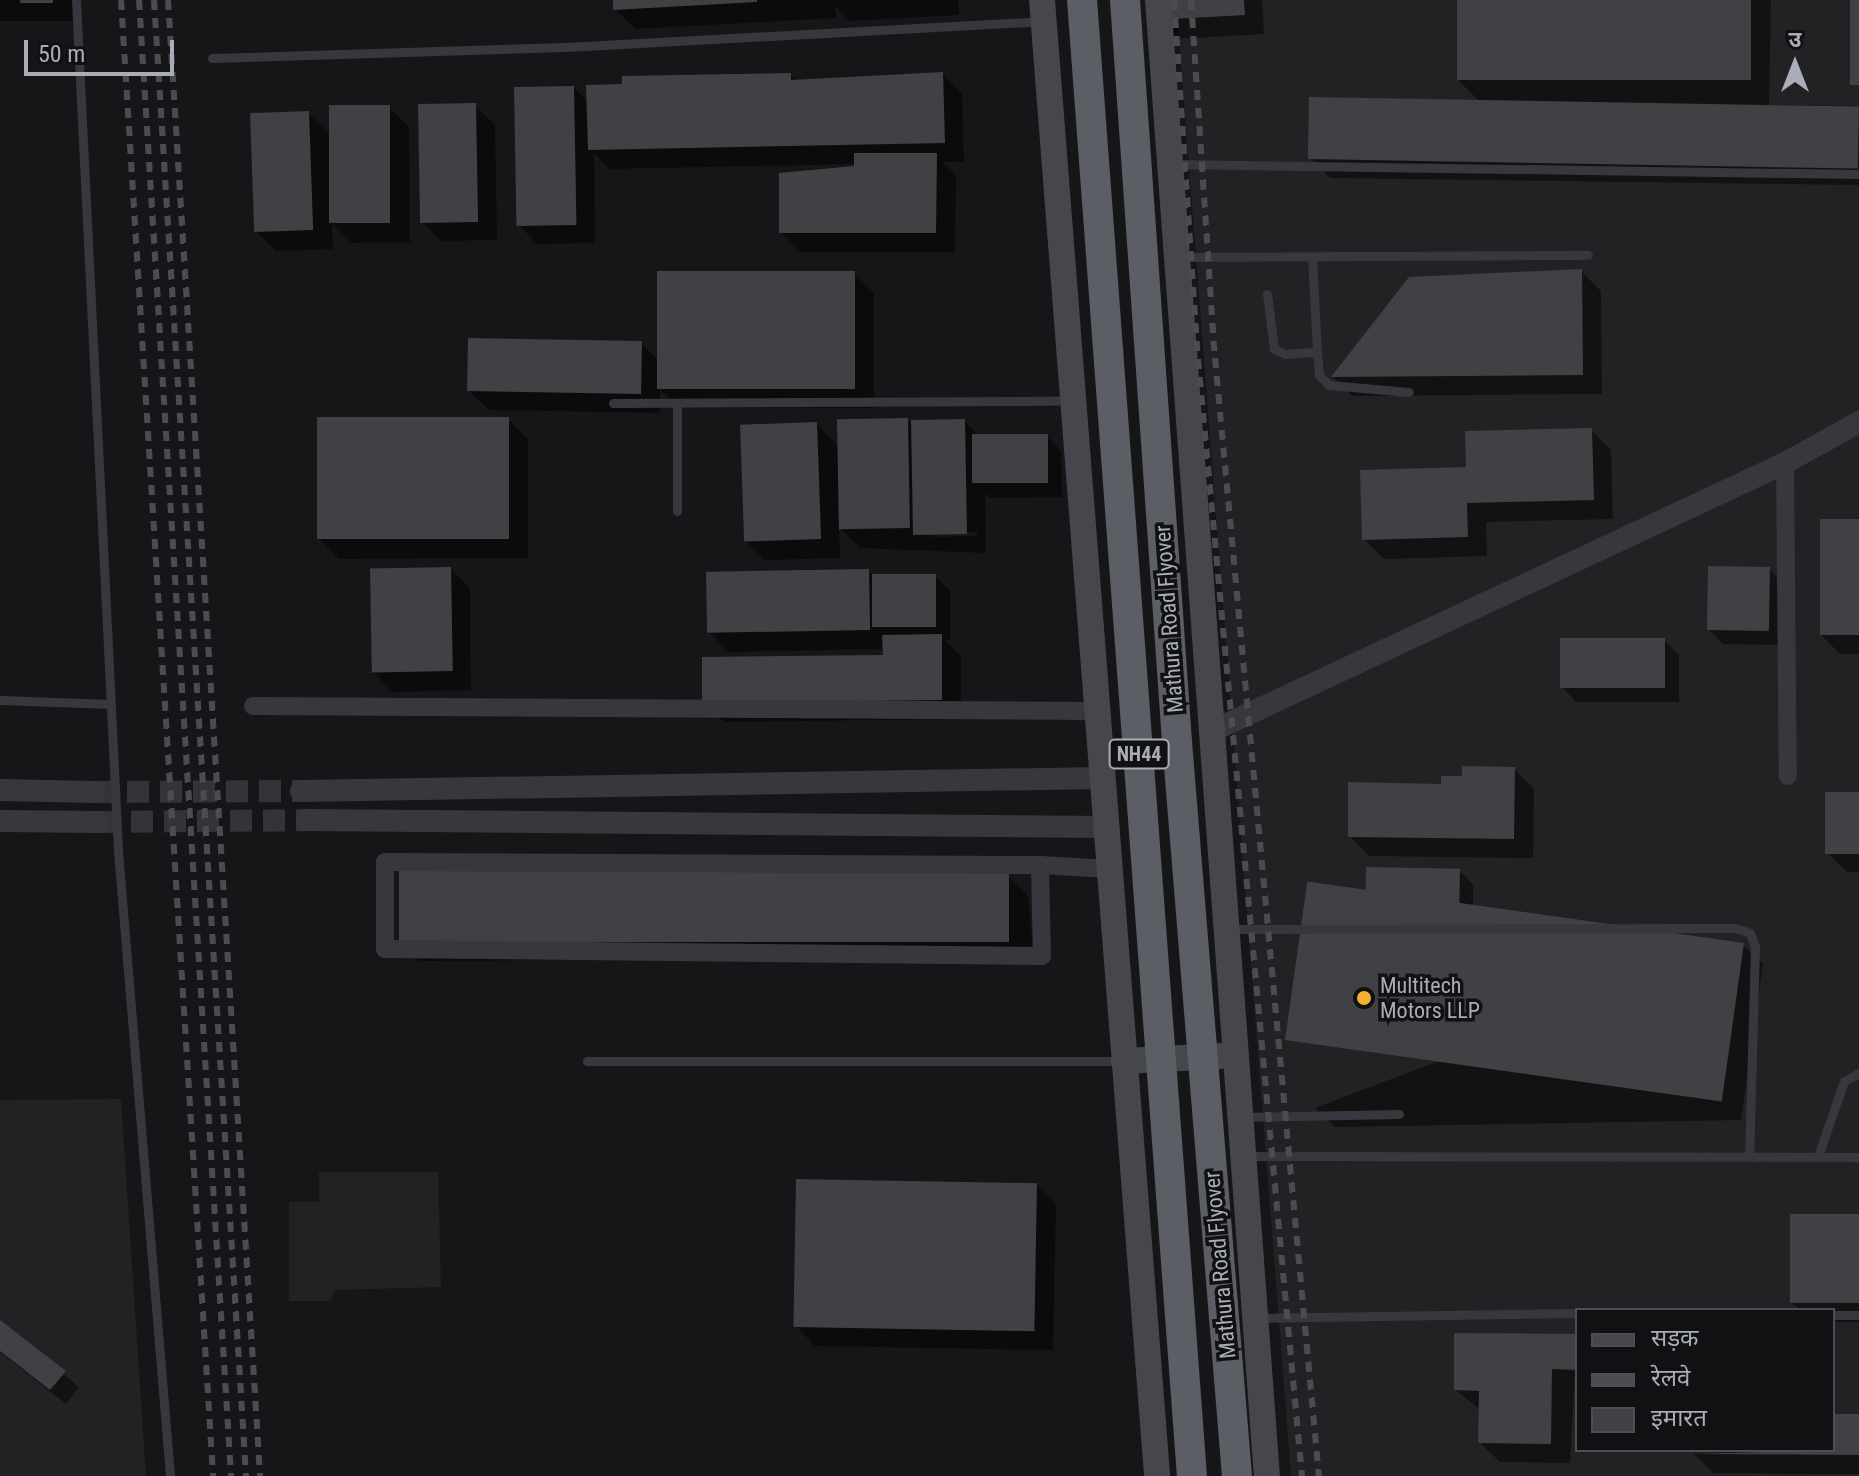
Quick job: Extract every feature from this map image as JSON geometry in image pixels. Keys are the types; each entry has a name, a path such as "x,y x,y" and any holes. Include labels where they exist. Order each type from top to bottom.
{"highway":[{"name":"Mathura Road Flyover","path":"1082,0 1192,1476"},
{"name":"Mathura Road Flyover","path":"1125,0 1237,1476"}],"main road":[{"path":"1158,0 1174,256 1267,1476"},
{"path":"1043,10 1100,778 1157,1476"},
{"path":"1124,1061 1235,1055"}],"street":[{"path":"1210,732 1785,463 1859,422"},
{"path":"1785,463 1788,776"},
{"path":"253,706 1097,711"},
{"path":"301,791 1100,778"},
{"path":"0,790 94,792"},
{"path":"307,820 1106,827"},
{"path":"0,821 98,822"},
{"path":"1040,865 1042,956 385,949 385,862 1040,865 1109,869"}],"lane":[{"path":"76,0 111,704 170,1476"},
{"path":"212,58 554,48 1043,10"},
{"path":"1168,164 1859,174"},
{"path":"1174,256 1588,255"},
{"path":"1312,258 1319,375 1329,385 1409,392"},
{"path":"1267,294 1274,349 1285,354 1317,352"},
{"path":"613,403 1073,401"},
{"path":"677,403 677,511"},
{"path":"0,700 111,704"},
{"path":"1225,929 1735,928 1750,933 1755,947 1749,1156"},
{"path":"587,1061 1124,1061"},
{"path":"1818,1156 1844,1081 1859,1073"},
{"path":"1239,1117 1399,1114"},
{"path":"1242,1156 1859,1157"},
{"path":"1255,1318 1575,1313"},
{"path":"1835,1315 1859,1315"}],"shaded area":[{"path":"1176,0 1859,0 1859,1476 1291,1476"},
{"path":"121,1099 146,1476 0,1476 0,1100"},
{"path":"319,1172 438,1172 441,1287 334,1290 331,1301 289,1301 289,1202 319,1202"}],"building":[{"path":"20,0 53,0 53,3 20,3"},
{"path":"613,0 757,0 757,2 613,10"},
{"path":"1152,0 1244,0 1245,15 1153,20"},
{"path":"1457,0 1751,0 1751,80 1457,80"},
{"path":"1850,0 1859,0 1859,85 1850,85"},
{"path":"943,72 945,143 588,150 586,85 622,84 622,76 791,73 791,80"},
{"path":"574,86 576,225 516,226 514,87"},
{"path":"1309,97 1859,107 1858,169 1308,159"},
{"path":"476,103 478,222 420,223 418,104"},
{"path":"329,105 390,105 390,223 329,223"},
{"path":"309,111 313,230 254,232 250,113"},
{"path":"854,153 937,153 936,233 779,233 779,173 854,166"},
{"path":"1582,269 1583,375 1331,377 1409,277"},
{"path":"657,271 855,271 855,389 657,389"},
{"path":"468,338 642,341 641,394 467,391"},
{"path":"317,417 509,417 509,539 317,539"},
{"path":"908,418 910,528 839,529 837,419"},
{"path":"965,419 967,534 913,535 911,420"},
{"path":"817,422 821,539 744,542 740,425"},
{"path":"1592,428 1594,500 1467,503 1468,537 1362,540 1360,470 1466,467 1465,431"},
{"path":"972,434 1048,434 1048,483 972,483"},
{"path":"1820,519 1859,519 1859,635 1820,635"},
{"path":"1708,566 1770,567 1769,631 1707,630"},
{"path":"451,567 453,671 372,672 370,568"},
{"path":"869,569 870,630 707,633 706,572"},
{"path":"872,574 936,574 936,627 872,627"},
{"path":"942,634 942,700 702,703 702,657 883,655 882,635"},
{"path":"1560,638 1665,638 1665,688 1560,688"},
{"path":"1462,766 1515,767 1514,839 1348,837 1348,782 1441,784 1441,776 1462,776"},
{"path":"1825,792 1859,792 1859,854 1825,854"},
{"path":"1366,867 1460,869 1459,926 1365,924"},
{"path":"399,871 1009,871 1009,942 399,942"},
{"path":"1307,882 1744,943 1722,1101 1285,1040"},
{"path":"796,1179 1037,1183 1034,1331 793,1327"},
{"path":"1790,1214 1859,1214 1859,1303 1790,1303"},
{"path":"0,1320 66,1371 50,1390 0,1351"},
{"path":"1454,1333 1575,1334 1575,1370 1552,1369 1551,1444 1478,1443 1479,1391 1454,1390"},
{"path":"1835,1414 1859,1414 1859,1455 1691,1454 1835,1452"}],"tunnel":[{"path":"94,792 301,791"},
{"path":"98,822 307,820"}],"railway":[{"path":"121,0 213,1476"},
{"path":"139,0 231,1476"},
{"path":"154,0 246,1476"},
{"path":"168,0 260,1476"},
{"path":"1174,0 1198,359 1302,1476"},
{"path":"1191,0 1215,358 1319,1476"}],"place":[{"name":"Multitech Motors LLP","path":"1364,998"}]}
